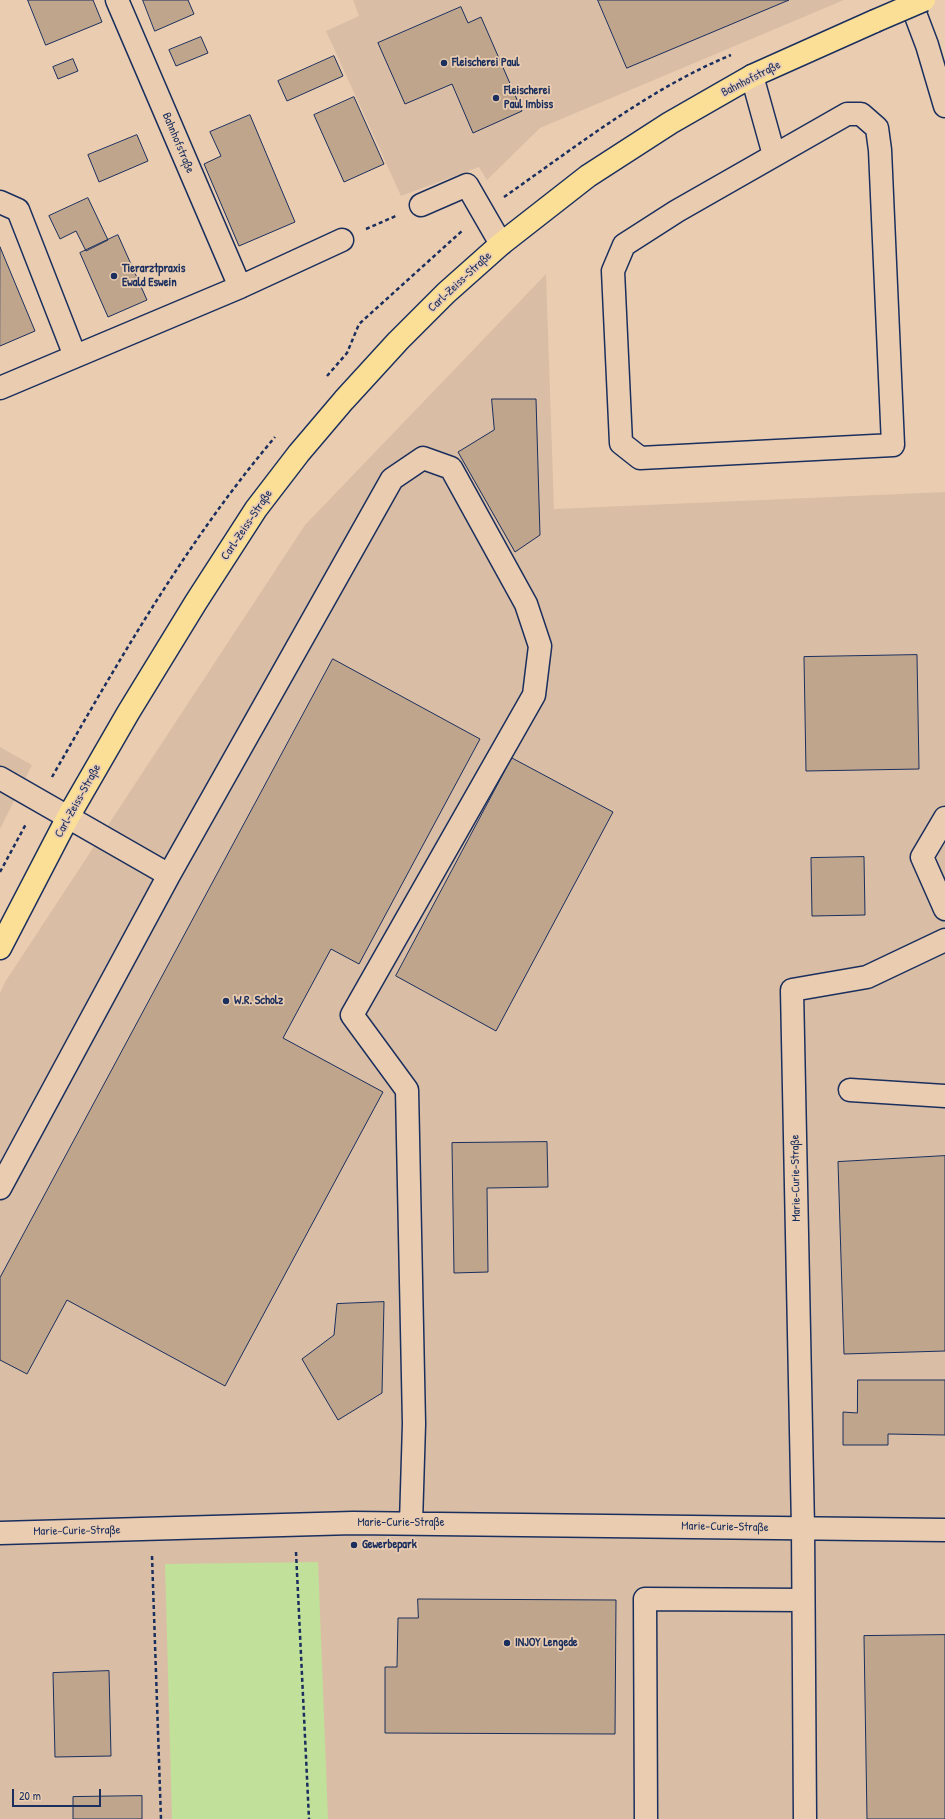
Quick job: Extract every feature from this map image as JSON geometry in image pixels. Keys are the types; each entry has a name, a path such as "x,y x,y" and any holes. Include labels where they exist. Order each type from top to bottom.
{"main road":[{"name":"Bahnhofstraße","path":"588,176 670,123 752,76 924,0"},
{"name":"Carl-Zeiss-Straße","path":"0,948 68,817 132,706 196,602 256,509 299,453 334,412 393,347 446,293 501,244 588,176"}],"street":[{"name":"Bahnhofstraße","path":"117,0 240,287"},
{"path":"910,0 927,45 945,106"},
{"path":"752,76 774,155"},
{"path":"847,114 861,114 877,128 880,150 893,445 640,458 621,443 613,271 615,264 624,245 677,211 774,155 847,114"},
{"path":"421,205 466,185 501,244"},
{"path":"0,202 18,210 75,356"},
{"path":"0,388 240,287 342,240"},
{"path":"0,1188 170,875 392,479 423,458 451,468 526,604 540,646 534,695 352,1015 407,1090 414,1424 411,1523"},
{"path":"0,778 170,875"},
{"path":"945,818 922,857 945,909"},
{"name":"Marie-Curie-Straße","path":"805,1819 803,1528 792,990 867,977 945,940"},
{"path":"850,1090 945,1096"},
{"name":"Marie-Curie-Straße","path":"0,1533 411,1523 945,1530"},
{"path":"646,1819 645,1599 803,1600"}],"path":[{"path":"342,240 421,205"},
{"path":"295,1525 309,1819"},
{"path":"151,1530 162,1819"}],"shaded area":[{"path":"353,0 844,0 540,128 487,180 479,167 401,196 326,31 359,16"},
{"path":"546,274 554,509 945,492 945,1819 0,1819 0,993 5,982 305,525"},
{"path":"0,747 32,765 0,829"}],"green space":[{"path":"318,1562 328,1819 172,1819 165,1564"}],"building":[{"path":"28,0 93,0 102,22 46,45"},
{"path":"143,0 188,0 194,14 155,31"},
{"path":"598,0 789,0 627,68"},
{"name":"Fleischerei Paul","path":"461,7 468,23 481,17 522,111 473,133 452,84 405,104 378,43"},
{"path":"201,37 208,53 176,66 169,50"},
{"path":"334,56 343,76 287,101 278,81"},
{"path":"73,59 78,71 58,79 53,67"},
{"path":"354,97 384,164 344,182 314,115"},
{"path":"250,115 295,222 239,246 204,164 221,156 210,132"},
{"path":"137,135 148,161 99,182 88,155"},
{"path":"88,198 108,240 86,251 76,231 60,239 49,216"},
{"name":"Tierarztpraxis Ewald Eswein","path":"118,235 147,300 108,317 80,253"},
{"path":"0,247 35,331 0,346"},
{"path":"492,399 536,399 540,535 515,552 458,452 494,430"},
{"path":"917,655 919,769 806,771 804,657"},
{"name":"W.R. Scholz","path":"333,659 480,739 359,964 331,949 283,1038 383,1092 225,1386 67,1300 27,1374 0,1360 0,1278"},
{"path":"512,758 613,812 496,1031 396,976"},
{"path":"864,857 865,915 812,916 811,858"},
{"path":"547,1142 548,1187 487,1188 488,1272 454,1273 452,1143"},
{"path":"945,1156 945,1351 844,1354 838,1162"},
{"path":"384,1302 382,1393 338,1420 302,1359 334,1335 337,1304"},
{"path":"858,1380 945,1380 945,1435 888,1434 888,1445 843,1445 843,1412 857,1413"},
{"name":"INJOY Lengede","path":"418,1599 616,1600 615,1734 385,1733 385,1667 397,1667 398,1618 418,1618"},
{"path":"945,1635 945,1819 867,1819 864,1636"},
{"path":"109,1671 111,1756 55,1757 53,1673"},
{"path":"142,1796 142,1819 73,1819 73,1797"}],"place":[{"name":"Fleischerei Paul","path":"444,63"},
{"name":"Fleischerei Paul Imbiss","path":"496,98"},
{"name":"Tierarztpraxis Ewald Eswein","path":"114,276"},
{"name":"W.R. Scholz","path":"226,1001"},
{"name":"Gewerbepark","path":"354,1545"},
{"name":"INJOY Lengede","path":"507,1643"}]}
